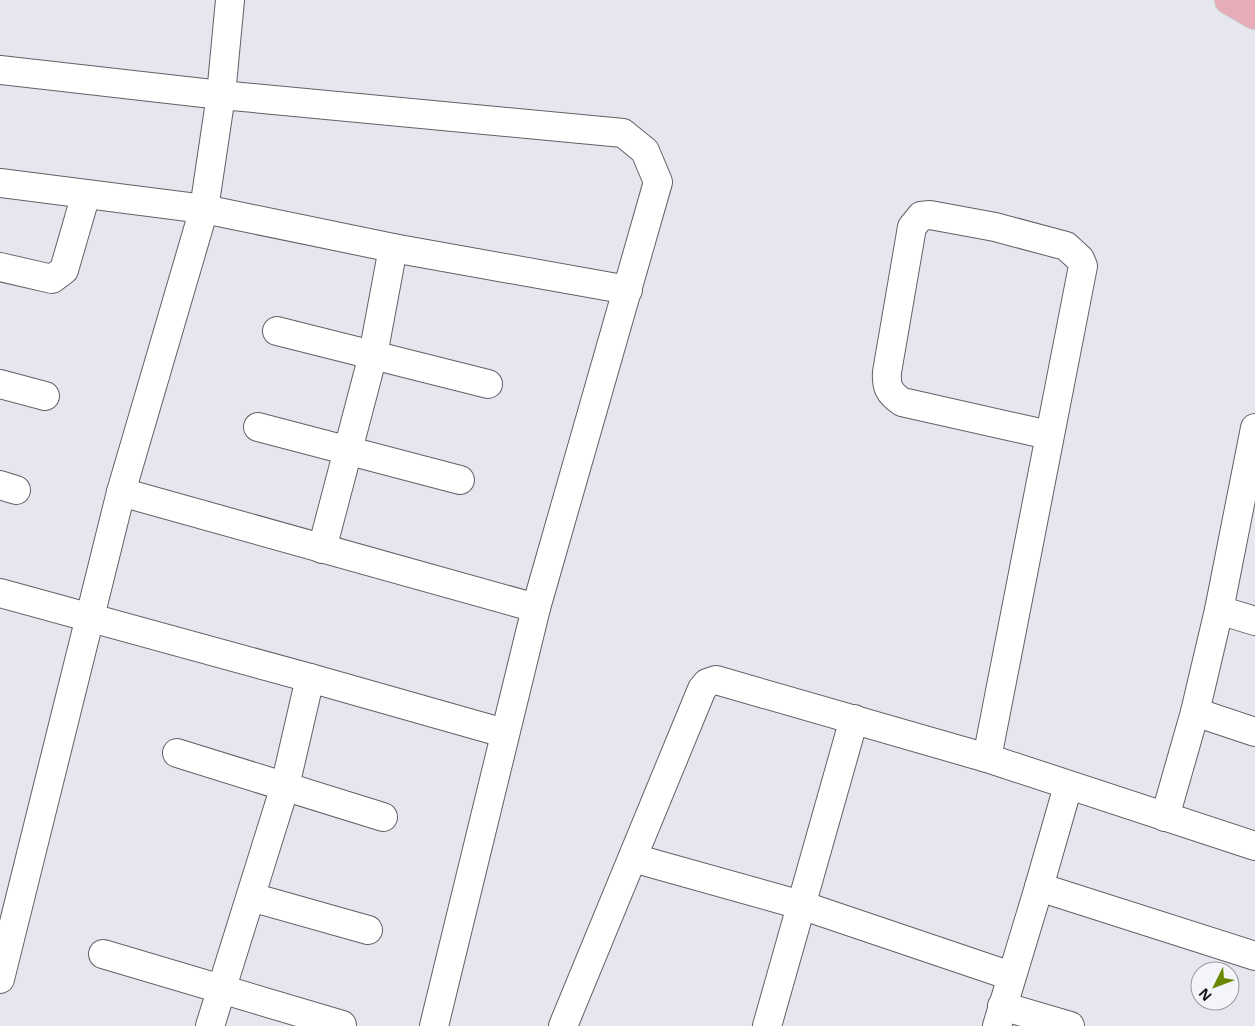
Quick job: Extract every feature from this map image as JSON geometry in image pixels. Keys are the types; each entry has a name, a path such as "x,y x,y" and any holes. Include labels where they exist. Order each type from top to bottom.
{"main road":[{"path":"1229,0 1255,15"}],"street":[{"path":"0,978 120,492 204,209 221,95 230,0"},
{"path":"0,70 221,95 623,134 645,151 658,182 536,608 434,1026"},
{"path":"0,183 204,209 393,248 628,290"},
{"path":"0,266 52,279 64,270 86,194"},
{"path":"988,758 1083,266 1080,259 1066,246 1004,229 930,215 922,216 916,220 912,227 888,362 886,385 891,394 902,402 1049,435"},
{"path":"322,549 373,355 393,248"},
{"path":"277,332 488,384"},
{"path":"0,384 45,396"},
{"path":"258,427 460,480"},
{"path":"1165,817 1247,507 1255,428"},
{"path":"120,492 536,608"},
{"path":"0,593 504,733"},
{"path":"1219,610 1255,621"},
{"path":"210,1026 285,786 310,678"},
{"path":"563,1026 702,689 707,683 716,680 988,758 1068,786 1255,846"},
{"path":"1194,712 1255,732"},
{"path":"767,1026 854,719"},
{"path":"177,753 383,816"},
{"path":"1068,786 999,1016 1070,1026"},
{"path":"633,858 801,905 1010,976"},
{"path":"1039,887 1255,956"},
{"path":"250,897 368,930"},
{"path":"103,954 342,1025"}]}
